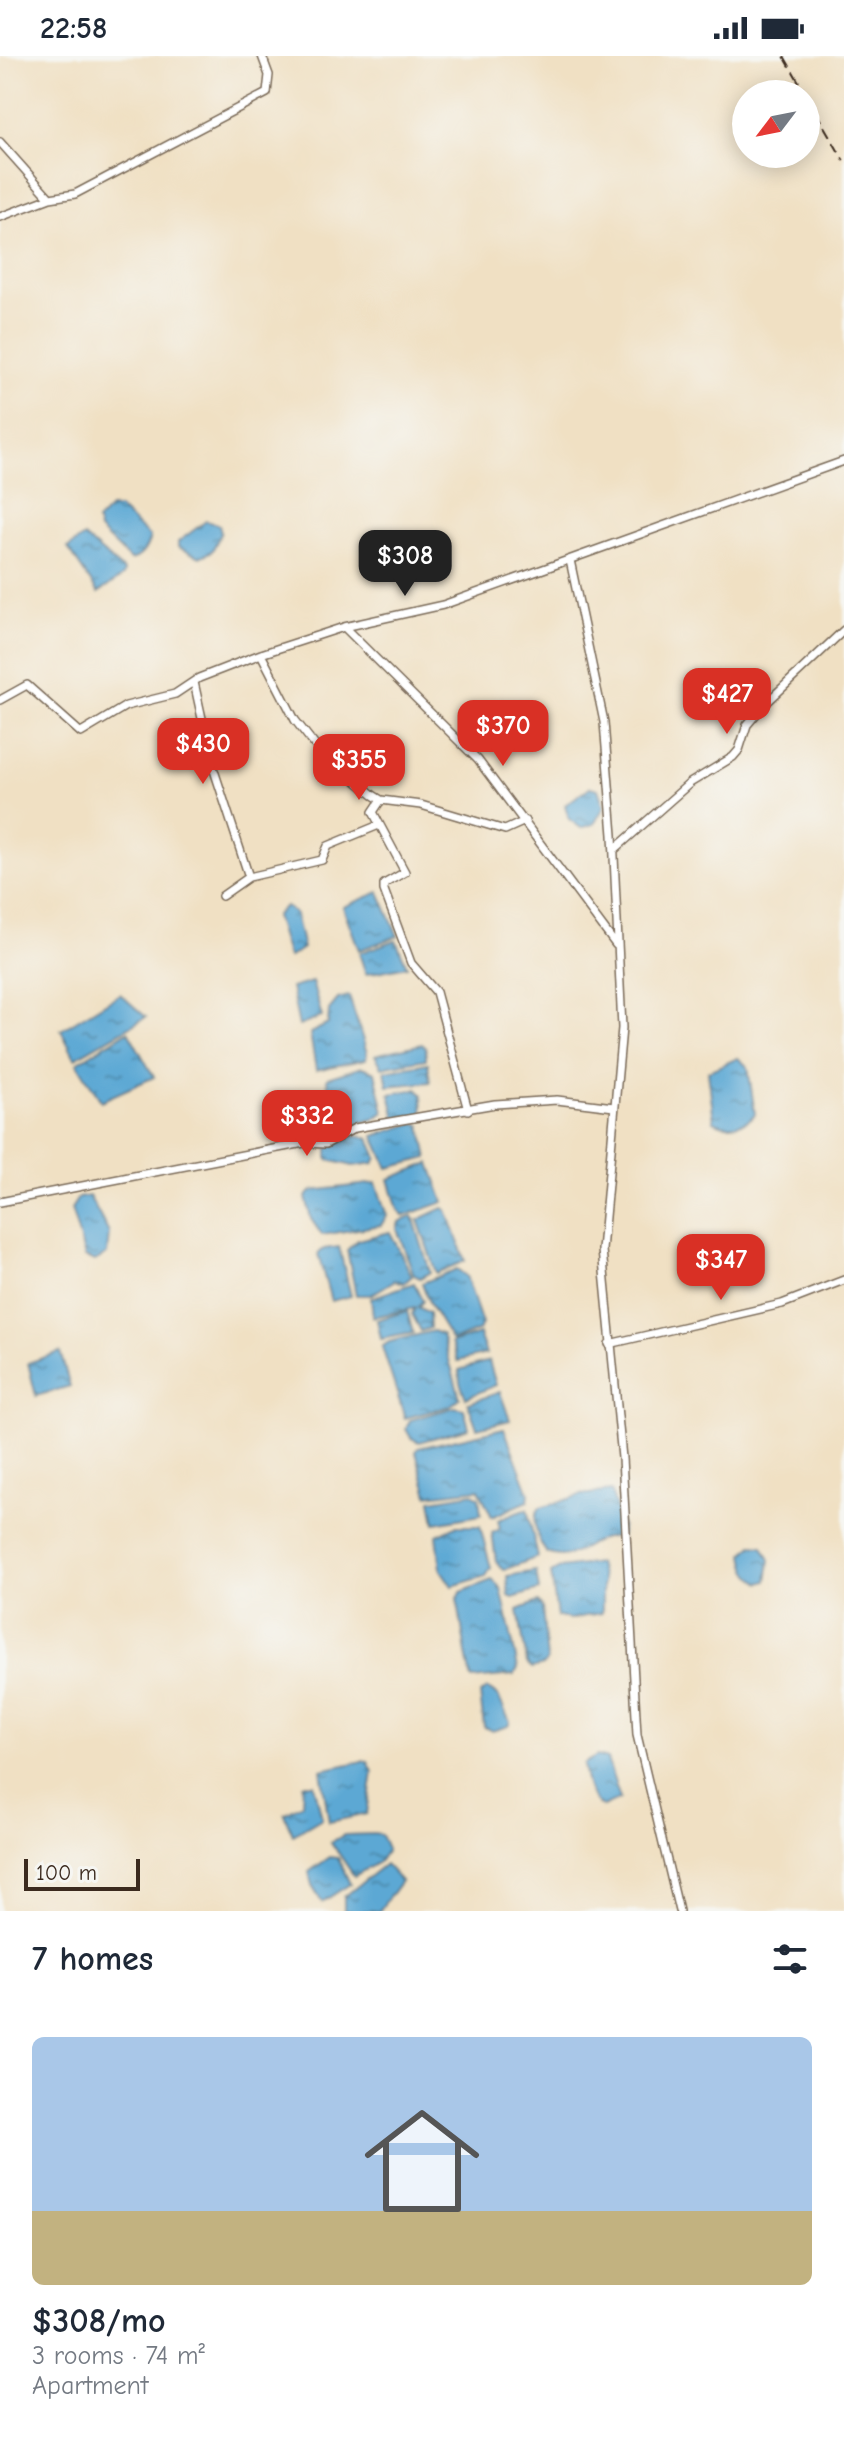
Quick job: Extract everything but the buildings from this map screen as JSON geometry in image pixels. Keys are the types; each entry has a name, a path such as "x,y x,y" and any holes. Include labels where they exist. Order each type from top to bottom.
{"street":[{"path":"0,217 50,198 75,194 267,93 269,75 262,56"},
{"path":"0,142 50,198"},
{"path":"0,700 27,685 81,733 126,706 175,694 194,682 261,654 344,627 443,605 844,461"},
{"path":"570,560 604,722 614,850 622,1028 602,1250 623,1472 637,1735 679,1911"},
{"path":"344,627 478,760 617,947"},
{"path":"614,850 690,783 733,757 739,750 747,725 763,706 844,630"},
{"path":"261,654 295,720 317,748 381,800 421,805 505,830 525,821"},
{"path":"194,682 212,764 249,877"},
{"path":"381,800 373,812 405,872 384,884 384,890 411,963 436,992 468,1110"},
{"path":"222,896 249,877 322,860 328,846 379,825"},
{"path":"0,1202 304,1143 326,1144 355,1128 495,1104 557,1100 614,1107"},
{"path":"609,1344 782,1304 844,1280"}],"water":[{"path":"110,508 118,508 150,537 146,549 138,557 130,560 99,530 97,521"},
{"path":"206,521 219,525 221,533 212,551 200,557 178,547 178,542"},
{"path":"84,537 124,571 123,576 98,593 68,548"},
{"path":"590,787 598,789 604,807 594,824 581,828 569,819 565,805"},
{"path":"379,892 398,936 359,950 343,907"},
{"path":"285,906 295,914 303,948 288,958 275,916"},
{"path":"396,940 407,966 366,974 359,953"},
{"path":"312,982 322,1017 299,1026 291,988"},
{"path":"120,994 146,1017 75,1058 61,1030"},
{"path":"349,996 367,1053 366,1059 316,1070 310,1033 328,1024 329,1010 338,999"},
{"path":"128,1031 154,1077 101,1101 77,1063"},
{"path":"422,1044 426,1047 426,1059 382,1067 375,1055"},
{"path":"738,1058 748,1067 755,1114 736,1125 724,1125 714,1121 708,1071"},
{"path":"428,1063 430,1082 388,1086 385,1071"},
{"path":"362,1067 375,1072 384,1112 374,1119 352,1125 347,1116 331,1119 327,1078"},
{"path":"417,1089 422,1095 423,1115 396,1119 390,1094"},
{"path":"414,1123 421,1125 428,1158 388,1168 374,1136"},
{"path":"353,1135 369,1138 377,1158 374,1163 353,1166 328,1160 328,1148"},
{"path":"430,1163 444,1202 404,1216 398,1210 389,1179"},
{"path":"376,1183 387,1216 381,1225 322,1235 311,1219 306,1197 312,1191"},
{"path":"89,1196 109,1233 107,1254 95,1261 85,1257 71,1209 78,1198"},
{"path":"443,1208 447,1210 465,1261 436,1273 418,1220"},
{"path":"413,1216 430,1272 420,1278 414,1275 397,1229 399,1222"},
{"path":"390,1232 412,1276 404,1283 395,1280 371,1295 356,1295 347,1250 358,1240"},
{"path":"339,1247 351,1296 331,1301 318,1254 324,1249"},
{"path":"457,1269 466,1276 482,1324 479,1330 452,1341 430,1305 422,1283"},
{"path":"414,1283 423,1301 418,1307 429,1313 430,1328 421,1331 412,1314 415,1308 373,1317 371,1298"},
{"path":"407,1311 413,1333 381,1339 377,1320"},
{"path":"433,1331 442,1335 460,1398 450,1406 405,1418 382,1347 389,1342"},
{"path":"479,1334 486,1354 458,1361 451,1343"},
{"path":"60,1352 70,1386 36,1396 28,1363"},
{"path":"489,1361 496,1385 466,1398 459,1370"},
{"path":"500,1392 510,1420 477,1428 468,1403"},
{"path":"455,1407 464,1409 469,1428 419,1442 411,1438 406,1429 410,1420"},
{"path":"504,1428 529,1493 528,1501 492,1517 479,1489 428,1495 416,1452 418,1448"},
{"path":"611,1491 622,1527 621,1536 601,1539 570,1555 547,1553 536,1530 540,1508 581,1495"},
{"path":"473,1493 479,1497 481,1515 435,1523 431,1500"},
{"path":"527,1509 538,1557 503,1570 496,1561 492,1533 500,1529 498,1520"},
{"path":"456,1526 480,1526 491,1568 486,1576 452,1586 441,1570 437,1535"},
{"path":"753,1545 763,1546 770,1560 767,1581 761,1583 751,1574 745,1559 744,1554"},
{"path":"598,1563 602,1579 602,1613 570,1619 557,1617 551,1573 560,1568"},
{"path":"536,1571 539,1590 513,1598 509,1596 507,1576"},
{"path":"492,1580 501,1588 518,1668 514,1675 472,1679 457,1600 461,1592"},
{"path":"538,1602 542,1608 547,1660 544,1665 532,1668 527,1663 518,1610"},
{"path":"487,1689 496,1694 501,1702 510,1722 508,1726 492,1731 484,1727 480,1694"},
{"path":"597,1756 607,1759 620,1799 603,1807 591,1795 583,1764"},
{"path":"368,1762 373,1772 367,1814 329,1822 321,1770"},
{"path":"303,1784 314,1784 322,1818 293,1835 284,1814 302,1804"},
{"path":"344,1835 381,1835 387,1850 379,1862 354,1876 331,1842"},
{"path":"330,1857 338,1858 350,1884 322,1902 312,1886 309,1872"},
{"path":"385,1864 401,1881 379,1911 344,1911 344,1897"}],"railway":[{"path":"784,56 798,80"},
{"path":"820,119 844,161"}]}
